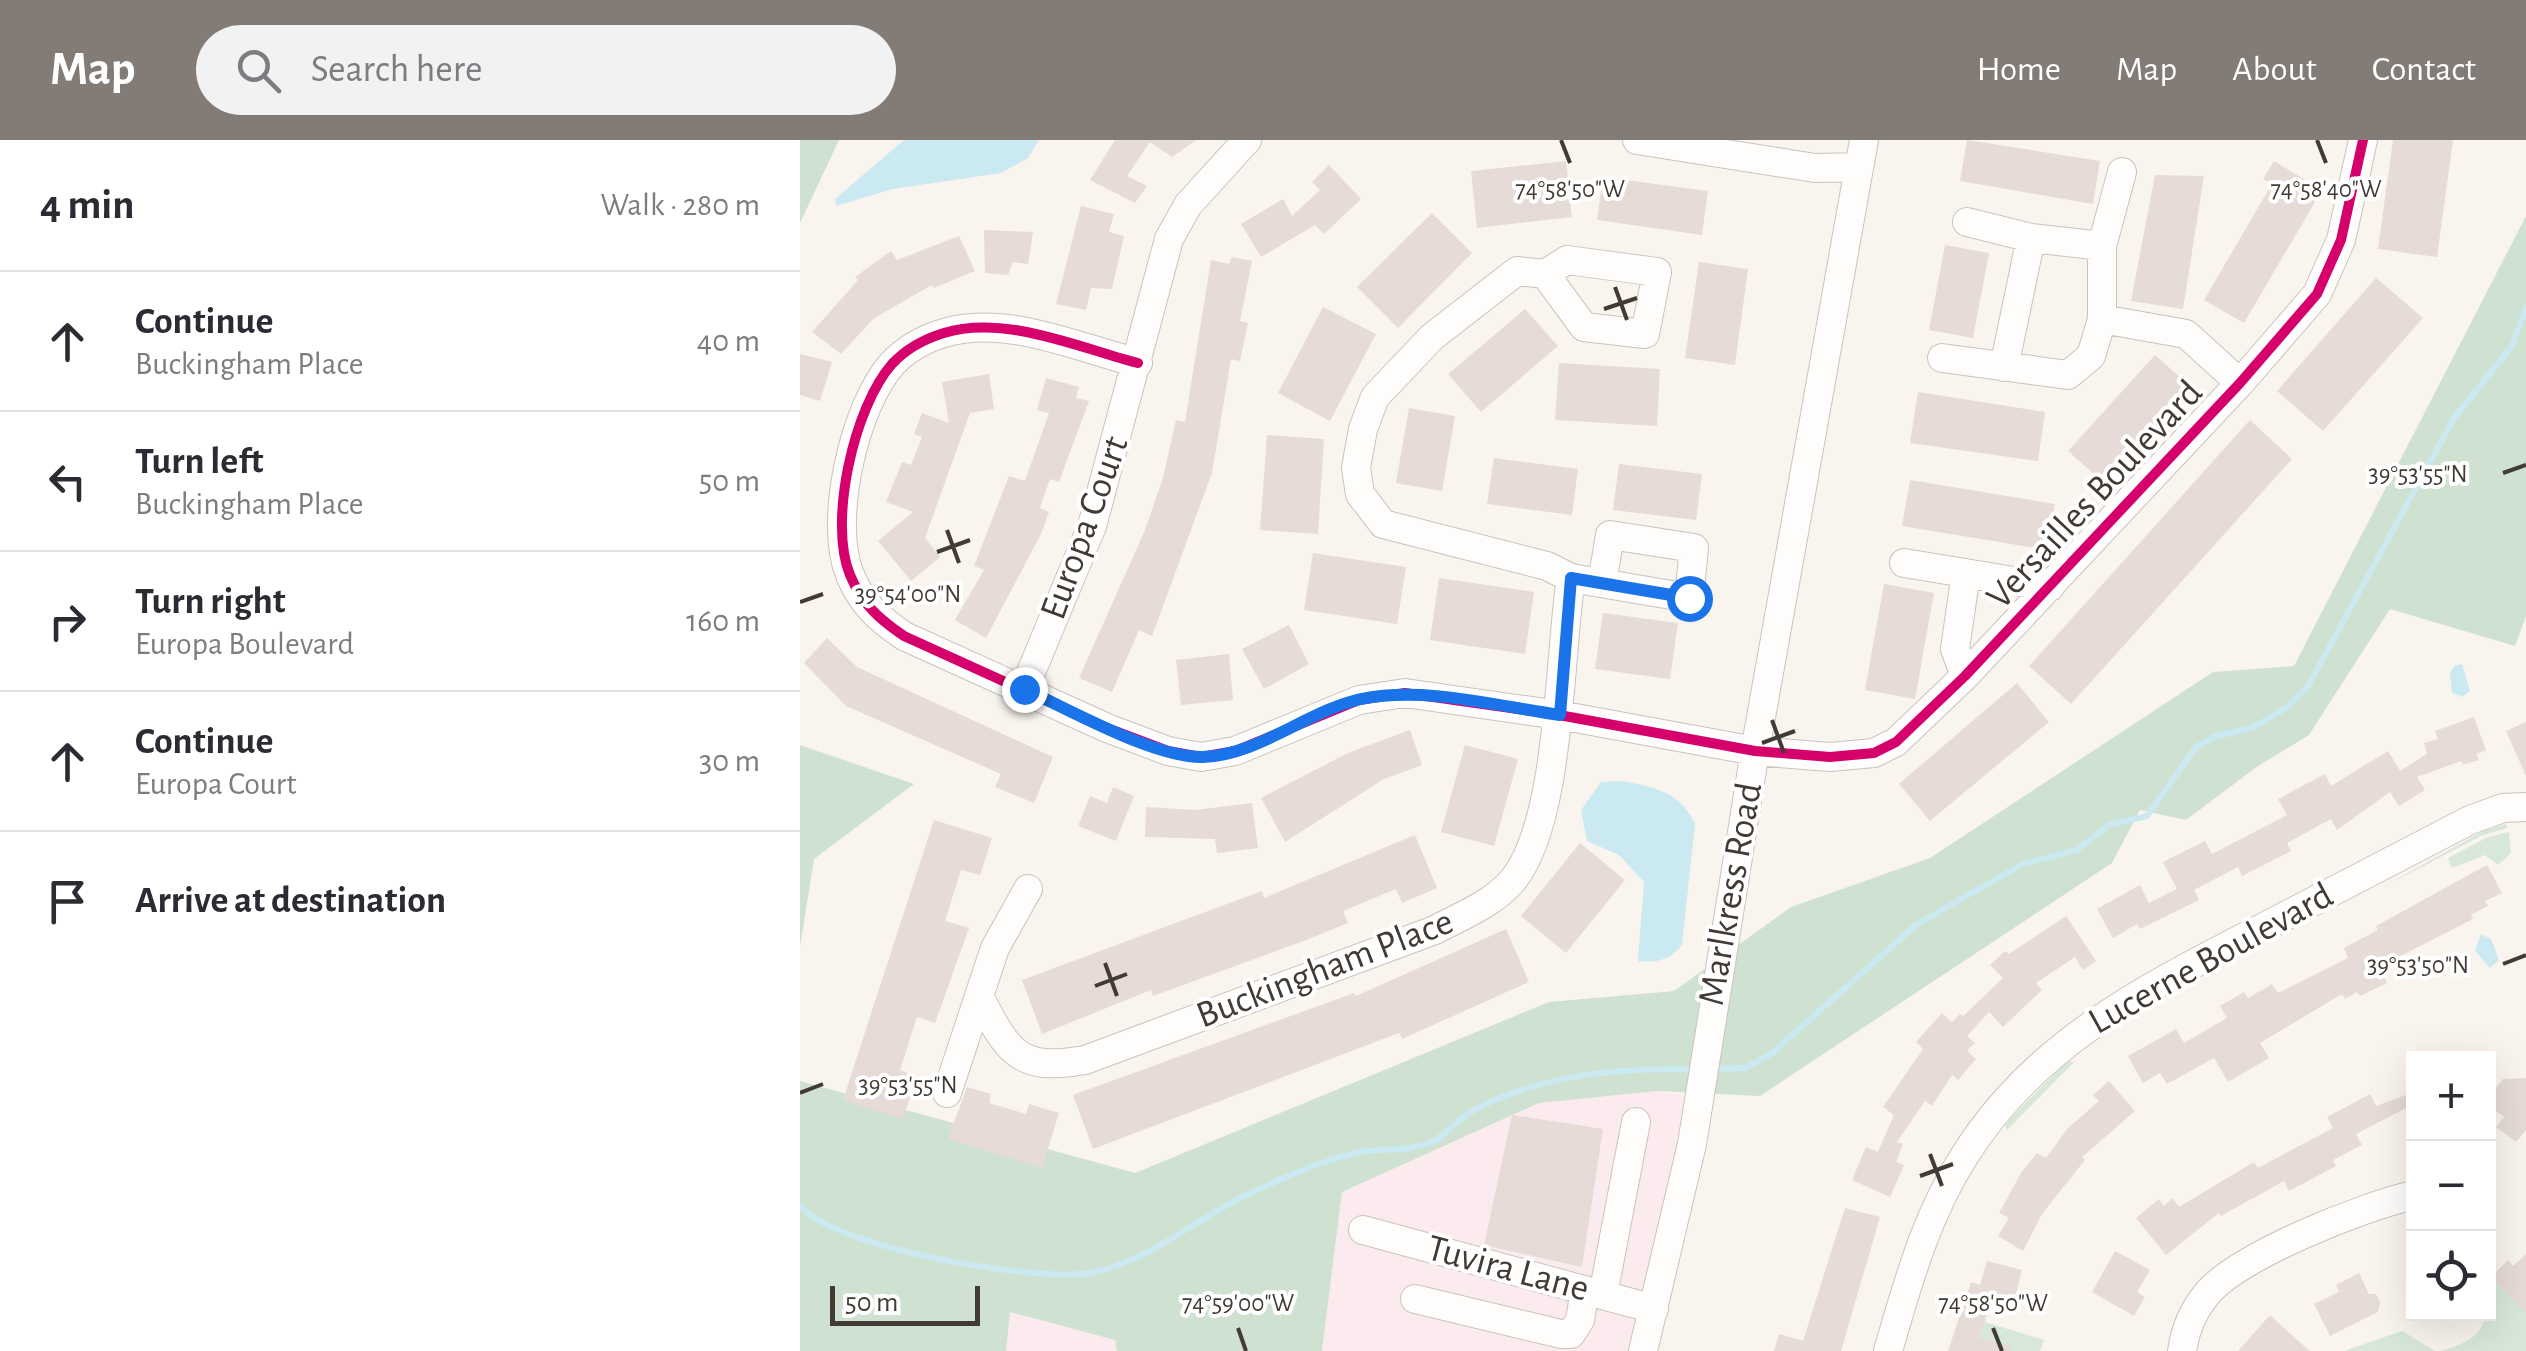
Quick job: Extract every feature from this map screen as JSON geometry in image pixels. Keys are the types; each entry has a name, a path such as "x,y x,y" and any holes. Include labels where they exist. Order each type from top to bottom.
{"street":[{"name":"Europa Court","path":"1024,689 1092,526 1169,239 1188,205 1247,140"},
{"path":"1637,140 1816,168 1862,154"},
{"name":"Versailles Boulevard","path":"1024,689 1168,752 1202,757 1235,751 1359,700 1405,693 1560,715 1755,751 1830,757 1874,753 1896,742 1966,676 2240,383 2317,294 2332,267 2363,140"},
{"name":"Marlkress Road","path":"1644,1351 1698,1110 1704,1050 1755,751 1862,154"},
{"path":"1942,358 2068,375 2091,356 2102,319 2102,246 2122,172"},
{"path":"1967,222 2031,238 2102,246"},
{"path":"2004,367 2031,238"},
{"path":"1545,274 1517,271 1432,337 1375,397 1363,428 1356,468 1360,494 1383,524 1547,566 1571,578 1602,583"},
{"path":"2102,319 2186,334 2240,383"},
{"path":"1024,689 904,636 876,617 860,596 848,572 840,513 866,412 890,366 910,347 946,332 975,328 1018,332 1138,363"},
{"path":"1904,563 2050,588"},
{"path":"1966,573 1955,649 1966,676"},
{"name":"Buckingham Place","path":"979,996 1002,1042 1026,1062 1050,1066 1085,1060 1435,930 1482,905 1512,880 1526,856 1560,715 1571,578"},
{"name":"Lucerne Boulevard","path":"1888,1351 1922,1237 1956,1170 1997,1111 2066,1041 2135,994 2470,820 2503,808 2526,807"},
{"path":"946,1093 995,948 1028,889"},
{"path":"1415,1299 1570,1334 1594,1292 1636,1122"},
{"path":"2182,1351 2190,1319 2216,1284 2322,1227 2382,1202 2406,1197"},
{"name":"Tuvira Lane","path":"1363,1230 1654,1309"}],"shaded area":[{"path":"1657,1091 1697,1098 1644,1351 1322,1351 1341,1192 1539,1103"},
{"path":"1010,1312 1116,1340 1117,1351 1006,1351"}],"green space":[{"path":"800,140 839,140 800,223"},
{"path":"2526,216 2526,616 2515,646 2390,609 2309,735 2258,766 2186,820 2140,810 2112,863 1760,1096 1657,1091 1539,1103 1342,1192 1322,1351 1117,1351 1115,1340 1010,1312 1006,1351 800,1351 800,1081 1135,1173 1549,1002 1674,991 1791,907 1930,858 2213,672 2294,666"},
{"path":"800,745 914,784 814,859 800,947"},
{"path":"2506,824 2507,828 2481,836 2381,888 2483,831"},
{"path":"2509,832 2511,853 2498,865 2485,855 2452,868 2448,858 2488,837"},
{"path":"2067,1061 2074,1062 2007,1130 2005,1126 2013,1116"},
{"path":"2496,1282 2526,1312 2526,1351 2441,1351 2469,1340 2483,1321 2496,1321"},
{"path":"1985,1322 2044,1340 2040,1351 1999,1351 2000,1344 1980,1338"},
{"path":"2402,1331 2435,1351 2344,1351"}],"water":[{"path":"904,140 1039,140 1028,158 1001,173 893,189 836,206 835,199"},
{"path":"2462,664 2470,691 2462,697 2452,693 2450,674 2454,666"},
{"path":"1621,781 1674,797 1695,824 1682,945 1657,961 1638,961 1644,882 1619,855 1587,841 1581,810 1601,782"},
{"path":"2481,934 2491,939 2499,960 2490,968 2475,951"}],"building":[{"path":"1115,140 1196,140 1172,157 1150,142 1127,176 1147,186 1135,203 1090,180"},
{"path":"1967,140 2100,161 2093,204 1960,181"},
{"path":"2393,140 2453,140 2437,257 2378,249"},
{"path":"1566,161 1572,217 1477,228 1471,171"},
{"path":"2274,161 2322,190 2244,323 2204,300 2272,184 2263,179"},
{"path":"1329,165 1361,199 1324,234 1315,225 1261,257 1241,224 1283,199 1292,216 1320,190 1312,182"},
{"path":"2155,175 2204,176 2183,309 2131,301"},
{"path":"1603,177 1708,191 1702,235 1597,220"},
{"path":"1081,206 1114,214 1109,232 1124,236 1112,289 1091,288 1086,310 1056,304"},
{"path":"1432,213 1472,253 1398,328 1357,287"},
{"path":"984,230 1033,232 1028,264 1013,262 1008,275 985,273"},
{"path":"959,236 975,271 934,288 932,285 874,318 841,354 812,332 858,280 855,277 891,251 897,260"},
{"path":"1945,245 1989,253 1973,338 1929,330"},
{"path":"1232,257 1252,261 1240,321 1248,323 1240,361 1231,359 1212,473 1152,636 1139,630 1112,692 1079,678 1145,530 1163,478 1176,420 1185,422 1211,260 1229,264"},
{"path":"1699,262 1748,269 1735,365 1685,358"},
{"path":"2376,278 2423,318 2323,431 2277,391"},
{"path":"1323,307 1376,334 1330,421 1278,393"},
{"path":"1525,309 1558,346 1481,412 1448,374"},
{"path":"800,354 832,362 820,401 800,395"},
{"path":"2155,355 2190,386 2103,482 2068,451"},
{"path":"1559,363 1660,369 1657,426 1555,420"},
{"path":"989,374 994,409 970,413 925,538 940,557 911,581 878,541 913,512 886,502 902,462 911,465 922,437 914,434 922,413 949,423 942,382"},
{"path":"1046,378 1079,387 1076,398 1089,401 1059,482 1050,479 1040,508 1049,512 1041,534 986,638 955,620 984,570 974,566 1009,476 1025,481 1049,413 1037,410"},
{"path":"1918,392 2045,412 2038,461 1910,443"},
{"path":"1409,408 1455,416 1442,491 1396,483"},
{"path":"2250,420 2292,459 2071,704 2029,666"},
{"path":"1267,435 1324,439 1318,534 1260,530"},
{"path":"1494,458 1578,469 1572,515 1487,504"},
{"path":"1619,464 1702,474 1696,520 1613,510"},
{"path":"1910,480 2055,504 2047,550 1902,526"},
{"path":"1313,553 1406,567 1397,624 1304,610"},
{"path":"1439,578 1534,592 1525,654 1430,640"},
{"path":"1884,584 1934,593 1915,699 1865,690"},
{"path":"1603,613 1678,623 1670,679 1595,669"},
{"path":"1289,625 1309,664 1264,689 1242,649"},
{"path":"827,638 857,667 1053,757 1034,803 995,787 1001,774 846,706 804,663"},
{"path":"1229,654 1233,700 1181,705 1176,660"},
{"path":"2017,683 2049,722 1930,821 1899,784"},
{"path":"2474,717 2486,750 2476,754 2479,760 2463,765 2461,761 2417,777 2425,790 2399,806 2390,792 2337,830 2331,819 2287,843 2291,851 2242,876 2238,867 2194,890 2199,900 2140,929 2137,924 2113,938 2097,909 2140,885 2149,903 2177,889 2163,862 2205,841 2212,854 2287,815 2278,799 2325,774 2331,786 2388,751 2400,771 2427,754 2424,743 2438,739 2435,731"},
{"path":"2526,722 2526,776 2506,731"},
{"path":"1410,730 1422,765 1384,779 1285,842 1261,798 1348,753"},
{"path":"1465,745 1518,759 1494,846 1441,832"},
{"path":"1113,787 1134,796 1116,841 1078,826 1090,796 1107,803"},
{"path":"1252,803 1258,848 1217,853 1215,839 1145,837 1146,807 1195,810"},
{"path":"934,820 992,838 980,875 961,870 945,921 969,928 935,1023 917,1017 900,1070 917,1076 903,1119 843,1100"},
{"path":"1415,835 1437,888 1402,903 1396,889 1343,911 1348,923 1309,939 1153,996 1151,990 1042,1034 1022,980 1262,891 1264,898"},
{"path":"1580,843 1625,880 1566,953 1521,916"},
{"path":"2487,865 2502,893 2485,901 2488,906 2471,915 2473,919 2379,967 2387,983 2360,996 2357,992 2345,999 2342,994 2260,1043 2269,1058 2228,1082 2214,1058 2167,1084 2160,1073 2143,1083 2128,1056 2176,1029 2184,1043 2227,1018 2220,1006 2244,992 2248,998 2272,984 2278,993 2348,958 2344,948 2378,930 2376,926"},
{"path":"2066,916 2096,961 2083,970 2075,957 2036,983 2042,990 2003,1027 1989,1012 1967,1036 1975,1043 1967,1051 1976,1059 1958,1080 1952,1075 1932,1106 1925,1101 1897,1142 1903,1144 1896,1162 1904,1165 1890,1197 1852,1180 1866,1147 1878,1152 1894,1115 1883,1107 1923,1049 1916,1042 1942,1013 1952,1022 1960,1014 1963,1016 2003,978 1990,965 2005,951 2009,954"},
{"path":"1506,929 1529,982 1402,1039 1399,1033 1093,1149 1073,1095 1354,993 1356,996"},
{"path":"2526,1078 2526,1130 2516,1142 2496,1127 2504,1117 2496,1111 2496,1088 2503,1079"},
{"path":"2109,1081 2135,1111 2082,1157 2085,1160 2042,1214 2023,1251 1998,1236 2009,1218 1999,1213 2021,1173 2037,1153 2046,1158 2067,1129 2099,1101 2093,1095"},
{"path":"967,1087 991,1094 989,1103 1026,1114 1029,1104 1059,1113 1042,1168 948,1139"},
{"path":"2370,1094 2376,1106 2406,1095 2406,1108 2356,1134 2362,1145 2333,1160 2336,1166 2289,1191 2284,1181 2221,1216 2219,1213 2166,1255 2136,1218 2159,1199 2164,1206 2173,1198 2179,1207 2254,1162 2258,1168 2333,1128 2327,1117"},
{"path":"1512,1115 1603,1129 1582,1267 1484,1245"},
{"path":"1845,1208 1880,1217 1841,1351 1774,1351 1779,1334 1803,1341"},
{"path":"2115,1251 2150,1270 2137,1292 2145,1297 2134,1316 2092,1292"},
{"path":"2526,1254 2526,1313 2496,1282 2496,1272 2508,1260 2513,1266"},
{"path":"1987,1261 2022,1270 2011,1314 1989,1308 1980,1338 2011,1346 2010,1351 1948,1351 1971,1282 1980,1285"},
{"path":"2359,1273 2369,1294 2376,1294 2380,1302 2378,1312 2330,1336 2314,1304 2339,1292 2336,1285"},
{"path":"2270,1315 2286,1330 2310,1351 2238,1351"}],"waterway":[{"path":"1710,1069 1745,1068 1771,1054 1917,924 2023,864 2077,850 2109,825 2147,816 2196,747 2214,737 2254,727 2287,707 2307,688 2454,418 2512,346 2526,308"},
{"path":"800,1205 819,1221 892,1248 983,1267 1090,1273 1131,1260 1287,1176 1360,1152 1427,1144 1476,1109 1529,1087 1584,1075 1697,1069"}],"cycle path":[{"path":"1138,363 1042,335 991,328 967,328 937,335 897,359 878,383 866,408 848,466 844,496 844,552 850,575 872,610 904,636 1107,728 1168,751 1201,757 1235,751 1359,700 1405,693 1559,715 1755,751 1830,757 1874,753 1896,742 1965,676 2240,383 2317,294 2341,240 2363,140"}],"route":[{"path":"1024,689 1168,752 1202,757 1235,751 1359,700 1405,693 1560,715 1571,578 1689,598"}]}
